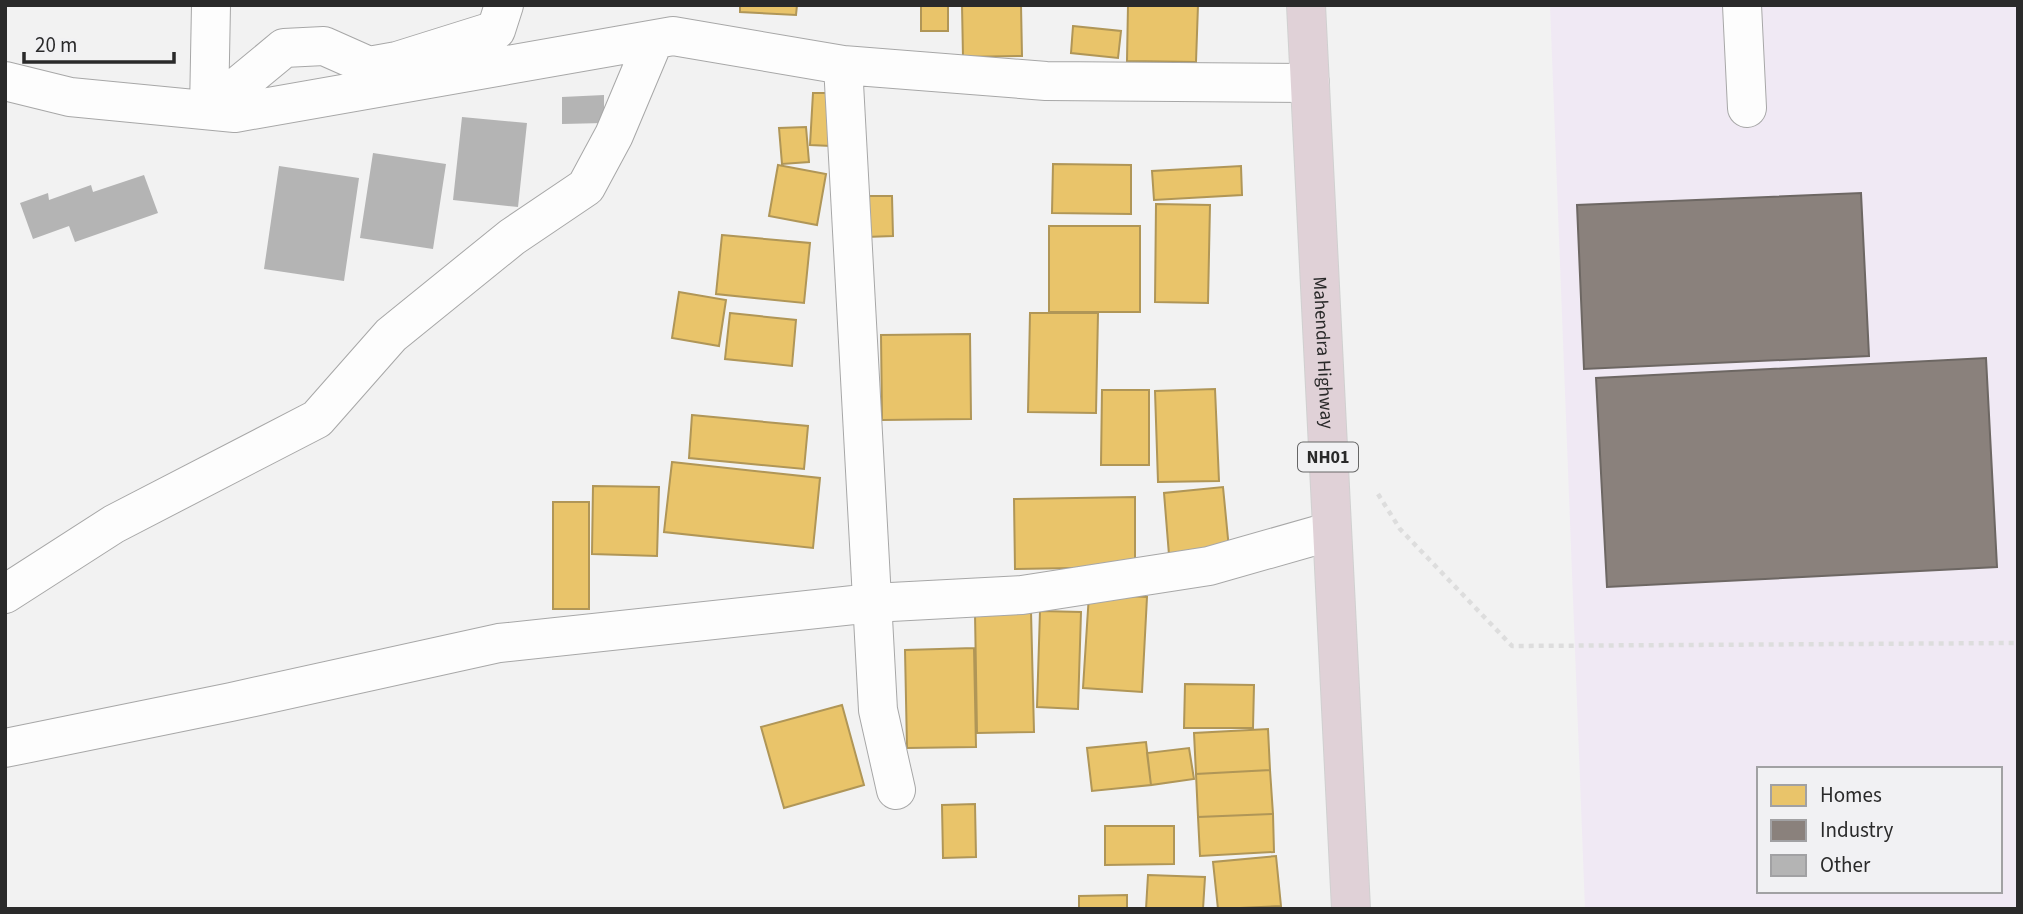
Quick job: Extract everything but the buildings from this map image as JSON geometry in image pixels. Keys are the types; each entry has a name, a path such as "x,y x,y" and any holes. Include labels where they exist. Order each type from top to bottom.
{"highway":[{"name":"Mahendra Highway","path":"1306,5 1351,909"}],"street":[{"path":"209,110 211,5"},
{"path":"209,110 284,48 324,47 369,66 397,61 496,30 504,5"},
{"path":"1742,5 1747,108"},
{"path":"5,81 70,97 235,113 673,36 843,65 1046,81 1310,83"},
{"path":"5,594 114,524 317,419 391,335 512,237 586,187 614,135 654,40"},
{"path":"843,65 878,710 895,790"},
{"path":"5,748 499,643 872,603 1022,594 1209,566 1332,531"}],"path":[{"path":"1329,464 1368,479 1400,529 1512,646 2018,643"}],"shaded area":[{"path":"1550,5 2018,5 2018,909 1585,909"}]}
